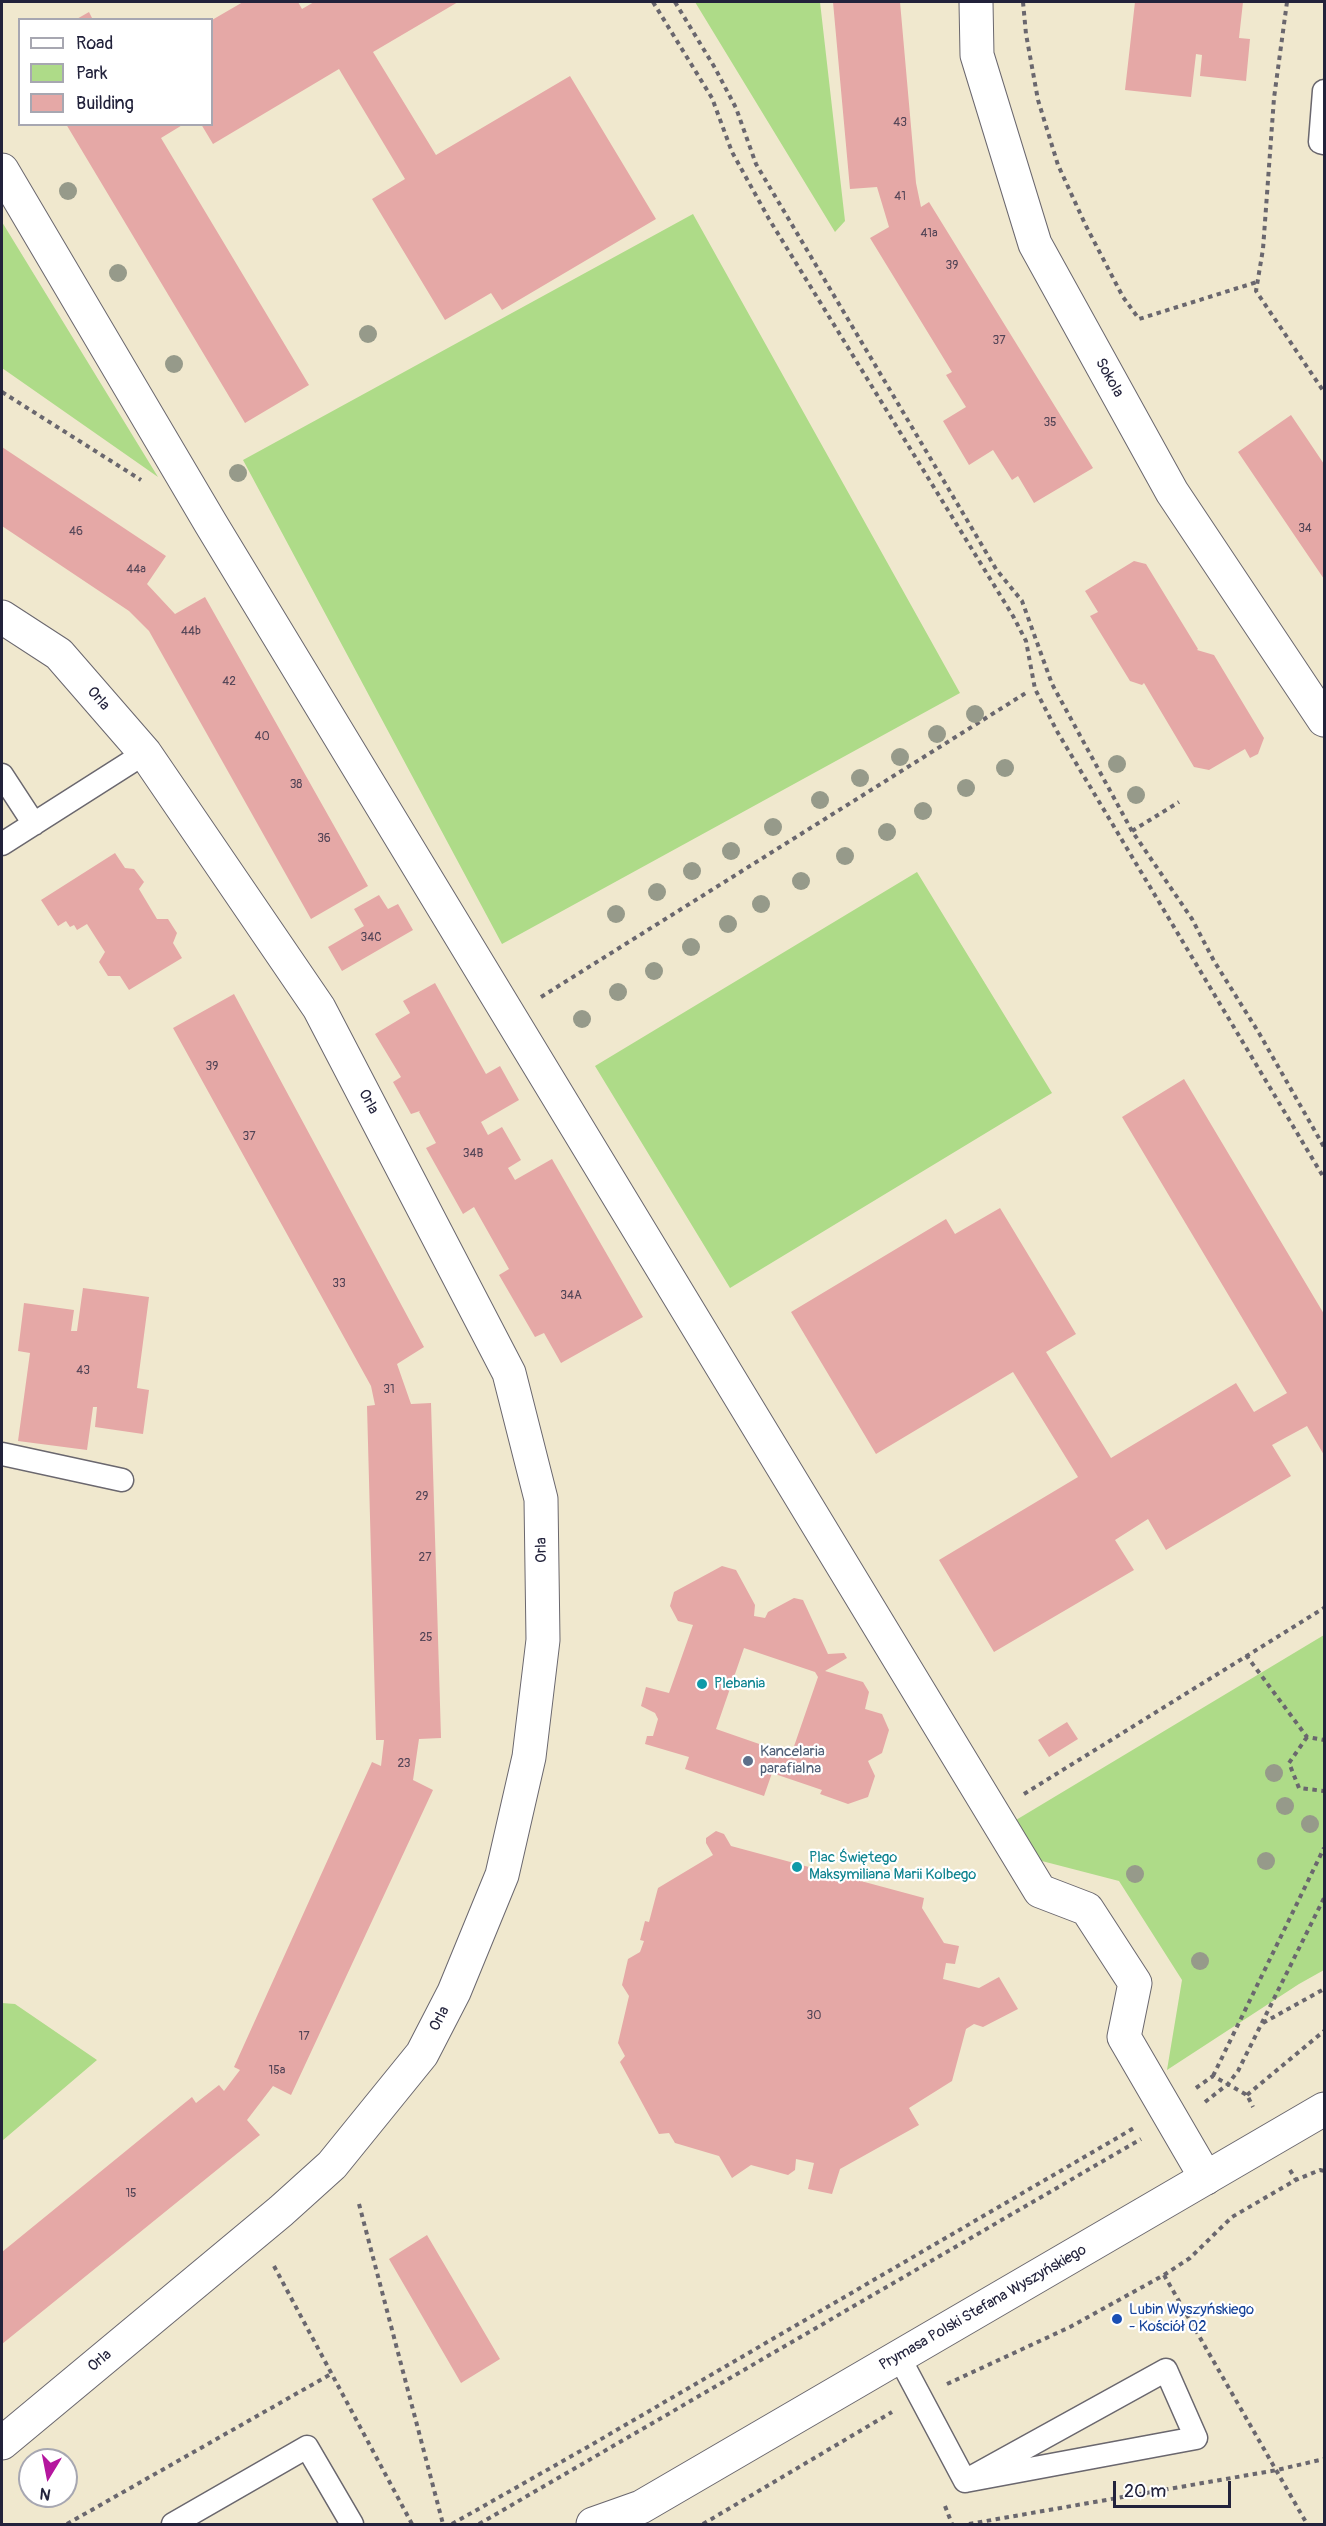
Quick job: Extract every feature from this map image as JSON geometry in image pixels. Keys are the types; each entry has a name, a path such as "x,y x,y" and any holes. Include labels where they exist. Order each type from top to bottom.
{"street":[{"name":"Sokola","path":"976,2 977,55 1035,244 1172,492 1324,720"},
{"path":"2,170 211,524 1040,1891 1087,1909 1135,1983 1124,2037 1206,2178"},
{"name":"Orla","path":"2,617 59,654 145,753 319,1008 509,1373 541,1499 543,1640 529,1757 502,1875 454,1992 423,2054 332,2165 282,2211 2,2443"},
{"name":"Prymasa Polski Stefana Wyszyńskiego","path":"593,2524 631,2516 899,2356 1324,2109"}],"lane":[{"path":"1324,91 1320,142 1324,143"},
{"path":"2,844 145,753"},
{"path":"2,775 34,824"},
{"path":"2,1454 122,1480"},
{"path":"899,2356 965,2481"},
{"path":"1166,2370 1196,2438 1104,2456 965,2481 1166,2370"},
{"path":"172,2524 307,2447 352,2524"}],"path":[{"path":"653,2 712,98 732,152 769,219 1013,616 1026,641 1035,689 1064,743 1324,1178"},
{"path":"675,2 736,108 756,164 996,568 1022,601 1052,684 1131,831 1192,919 1214,961 1259,1033 1324,1147"},
{"path":"1023,2 1026,34 1038,100 1058,165 1086,226 1123,297 1139,319 1257,282"},
{"path":"1287,2 1274,98 1263,249 1256,291 1324,392"},
{"path":"2,392 151,486"},
{"path":"1044,686 1052,684"},
{"path":"510,1017 1029,691"},
{"path":"1131,831 1179,802"},
{"path":"993,1814 1324,1608"},
{"path":"1246,1655 1307,1737 1324,1740"},
{"path":"1307,1737 1289,1763 1299,1788 1324,1791"},
{"path":"479,2524 1170,2115 1213,2076 1324,1848"},
{"path":"452,2524 1170,2115 1213,2098 1238,2071 1324,1898"},
{"path":"1263,2023 1324,1989"},
{"path":"1246,2095 1324,2031"},
{"path":"1213,2076 1228,2084"},
{"path":"703,2524 922,2396 1070,2327 1164,2275 1190,2258 1232,2217 1296,2180 1324,2170"},
{"path":"359,2204 443,2524"},
{"path":"272,2262 412,2524"},
{"path":"1164,2275 1307,2524"},
{"path":"68,2524 332,2374"},
{"path":"969,2524 1277,2470 1324,2458"}],"green space":[{"path":"695,2 820,2 845,221 835,232"},
{"path":"693,214 960,693 502,944 243,460"},
{"path":"2,222 158,477 2,368"},
{"path":"917,872 1052,1093 730,1288 595,1066"},
{"path":"1324,1635 1324,1970 1167,2070 1182,1980 1119,1881 1038,1860 1016,1820"},
{"path":"2,2003 15,2004 97,2060 2,2141"}],"building":[{"path":"243,2 298,2 302,9 314,2 458,2 373,52 436,155 570,76 656,219 502,310 491,293 445,320 372,199 405,179 339,69 213,144 202,126 213,126 213,19"},
{"path":"833,2 900,2 916,183 921,207 929,202 1093,468 1034,503 1018,476 1012,480 993,450 969,465 943,421 966,407 946,375 952,372 870,238 889,227 877,187 850,189"},
{"path":"1135,2 1243,2 1239,38 1250,39 1246,81 1200,76 1202,55 1196,54 1191,97 1125,90"},
{"path":"89,12 92,18 78,18"},
{"path":"67,126 181,126 161,138 309,385 245,423"},
{"path":"1291,415 1324,464 1324,579 1238,452"},
{"path":"2,447 166,556 147,584 175,614 205,597 368,886 311,919 149,631 129,611 2,526"},
{"path":"1134,561 1146,564 1197,650 1214,655 1264,738 1258,754 1250,758 1245,749 1209,770 1194,767 1144,683 1142,685 1130,681 1090,616 1098,612 1085,591"},
{"path":"115,853 125,868 134,869 144,882 139,889 157,919 168,919 177,933 173,943 182,958 129,990 120,976 108,976 99,962 105,952 87,924 77,930 74,925 70,927 66,921 58,926 41,900"},
{"path":"379,895 388,909 398,904 413,930 342,971 328,947 364,926 354,909"},
{"path":"435,983 486,1074 500,1066 519,1100 481,1122 488,1135 502,1127 521,1160 508,1168 515,1180 552,1159 643,1317 561,1363 544,1333 535,1337 499,1275 509,1269 474,1207 463,1214 426,1148 436,1143 420,1111 411,1114 393,1082 401,1077 375,1034 410,1013 403,1001"},
{"path":"234,994 424,1347 397,1364 411,1404 431,1403 441,1738 419,1739 413,1780 433,1790 291,2095 273,2086 247,2120 260,2135 2,2344 2,2252 192,2097 196,2103 219,2085 224,2091 240,2070 234,2067 372,1762 381,1766 384,1740 376,1740 367,1406 375,1405 371,1386 173,1028"},
{"path":"1184,1079 1324,1314 1324,1455 1307,1426 1272,1445 1291,1476 1166,1550 1148,1519 1115,1540 1134,1570 994,1652 939,1560 1078,1477 1013,1372 876,1454 791,1312 946,1219 955,1234 1000,1208 1076,1334 1046,1352 1111,1458 1236,1383 1254,1412 1287,1393 1122,1117"},
{"path":"83,1288 149,1297 137,1388 149,1390 143,1434 95,1427 97,1407 93,1407 87,1450 18,1441 30,1353 18,1351 24,1303 74,1310 71,1331 77,1331"},
{"name":"Plebania","path":"722,1566 736,1570 755,1605 754,1616 765,1618 768,1612 794,1598 803,1600 828,1654 844,1653 847,1658 825,1671 863,1682 869,1692 865,1709 882,1714 889,1730 882,1753 868,1761 875,1776 868,1797 848,1804 820,1794 822,1790 772,1773 764,1796 685,1769 689,1757 645,1744 647,1736 653,1736 658,1719 655,1713 641,1706 646,1687 669,1693 693,1625 678,1621 670,1606 674,1592","holes":["744,1648 815,1672 818,1677 791,1755 716,1729"]},
{"path":"1067,1722 1078,1739 1049,1757 1038,1740"},
{"path":"716,1831 724,1834 731,1846 924,1898 922,1908 944,1943 959,1946 955,1964 946,1963 943,1979 979,1988 999,1977 1018,2009 983,2027 974,2024 966,2029 952,2081 909,2108 919,2125 840,2169 832,2194 808,2189 814,2163 796,2159 795,2170 788,2175 751,2165 732,2178 719,2156 675,2143 669,2133 659,2134 620,2062 625,2056 618,2043 629,1996 622,1985 628,1959 640,1952 644,1941 640,1940 645,1921 649,1922 658,1888 713,1855 706,1843 706,1838"},
{"path":"427,2235 500,2359 461,2383 389,2259"}],"place":[{"name":"Plebania","path":"702,1684"},
{"name":"Kancelaria parafialna","path":"748,1761"},
{"name":"Plac Świętego Maksymiliana Marii Kolbego","path":"797,1867"},
{"name":"Lubin Wyszyńskiego - Kościół 02","path":"1117,2319"}]}
